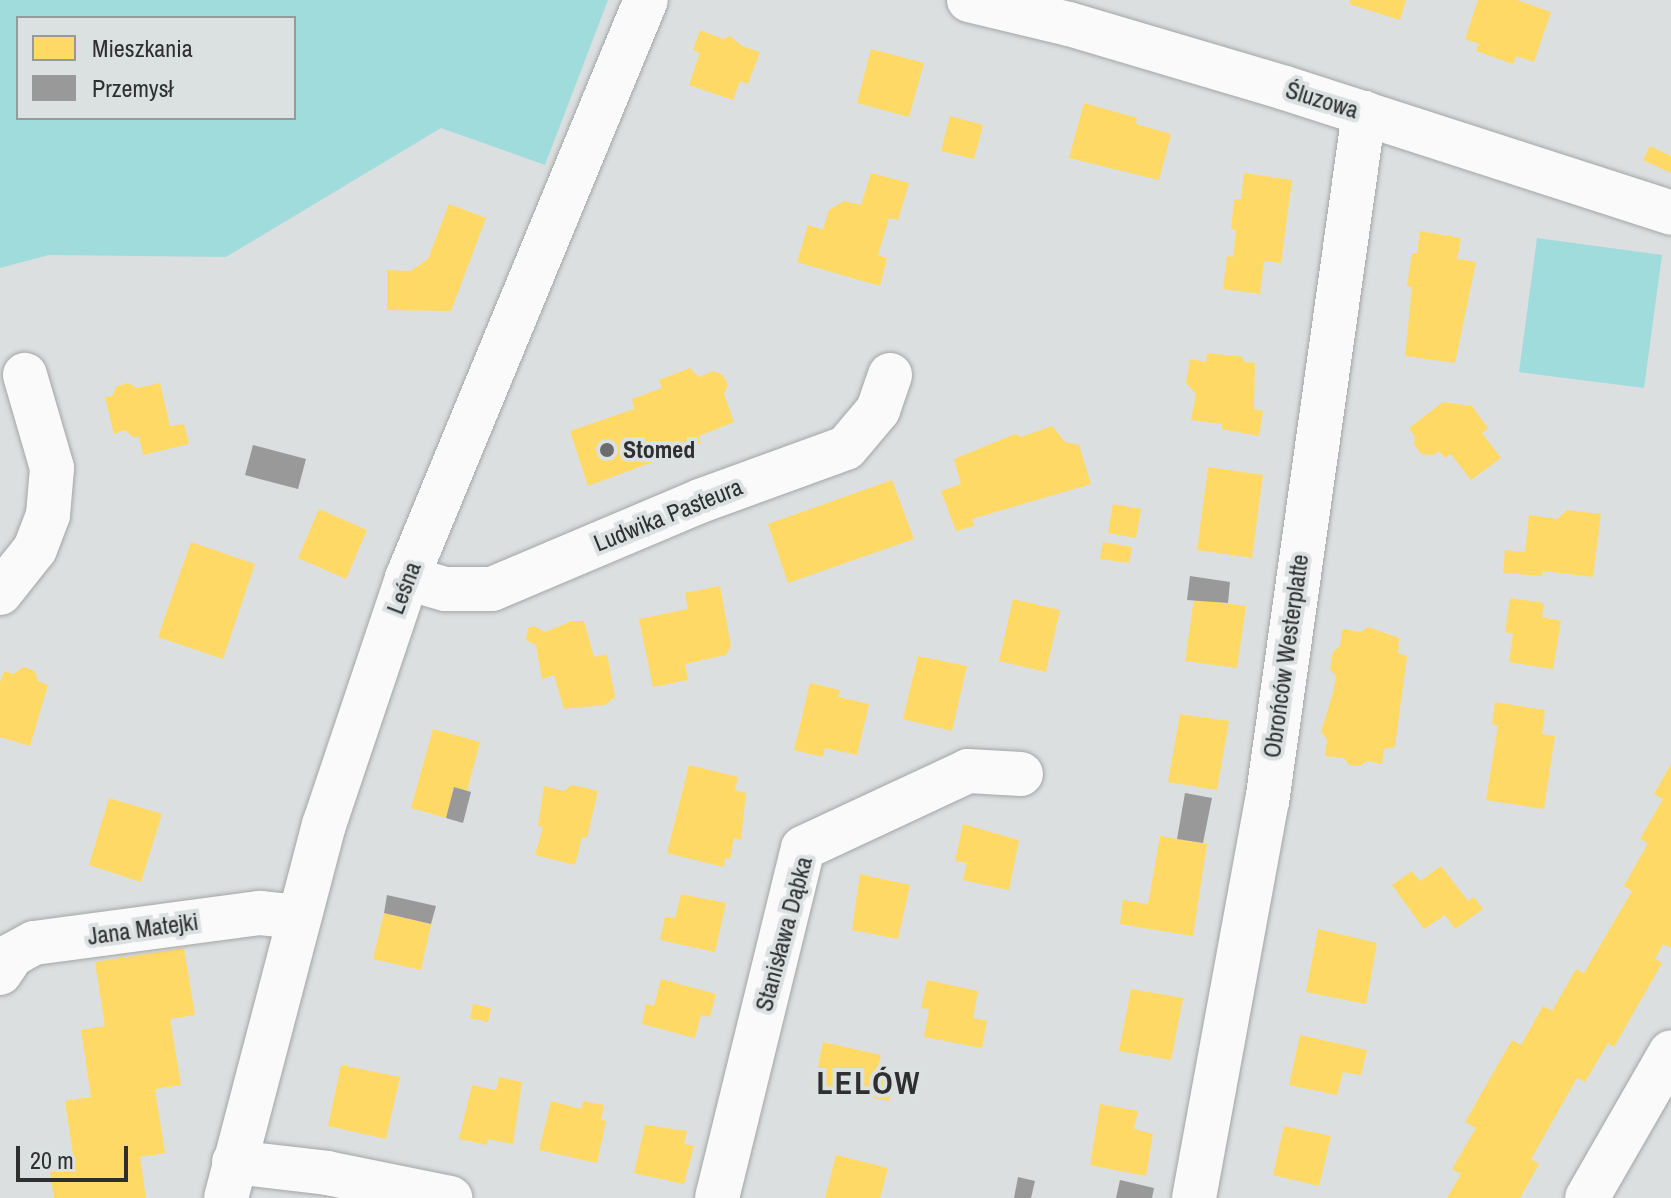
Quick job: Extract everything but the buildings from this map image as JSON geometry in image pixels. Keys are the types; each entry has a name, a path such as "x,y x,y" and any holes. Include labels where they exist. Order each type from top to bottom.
{"street":[{"name":"Leśna","path":"230,1180 324,825 407,578 646,0"},
{"name":"Śluzowa","path":"969,0 1069,24 1364,113 1671,213"},
{"name":"Obrońców Westerplatte","path":"1194,1198 1267,802 1364,113"},
{"path":"0,593 35,549 48,515 52,468 25,375"},
{"name":"Ludwika Pasteura","path":"407,578 445,589 492,589 700,501 846,448 878,410 890,375"},
{"name":"Stanisława Dąbka","path":"717,1198 803,848 968,771 1021,774"},
{"name":"Jana Matejki","path":"0,973 12,955 34,943 260,913 298,917"},
{"path":"1587,1198 1671,1052"},
{"path":"230,1180 327,1173 450,1198"}],"shaded area":[{"path":"0,0 608,0 545,165 441,128 226,257 49,255 0,268"},
{"path":"1537,238 1662,255 1644,388 1519,372"}],"place":[{"name":"Stomed","path":"607,450"}],"district":[{"name":"LELÓW","path":"869,1083"}]}
